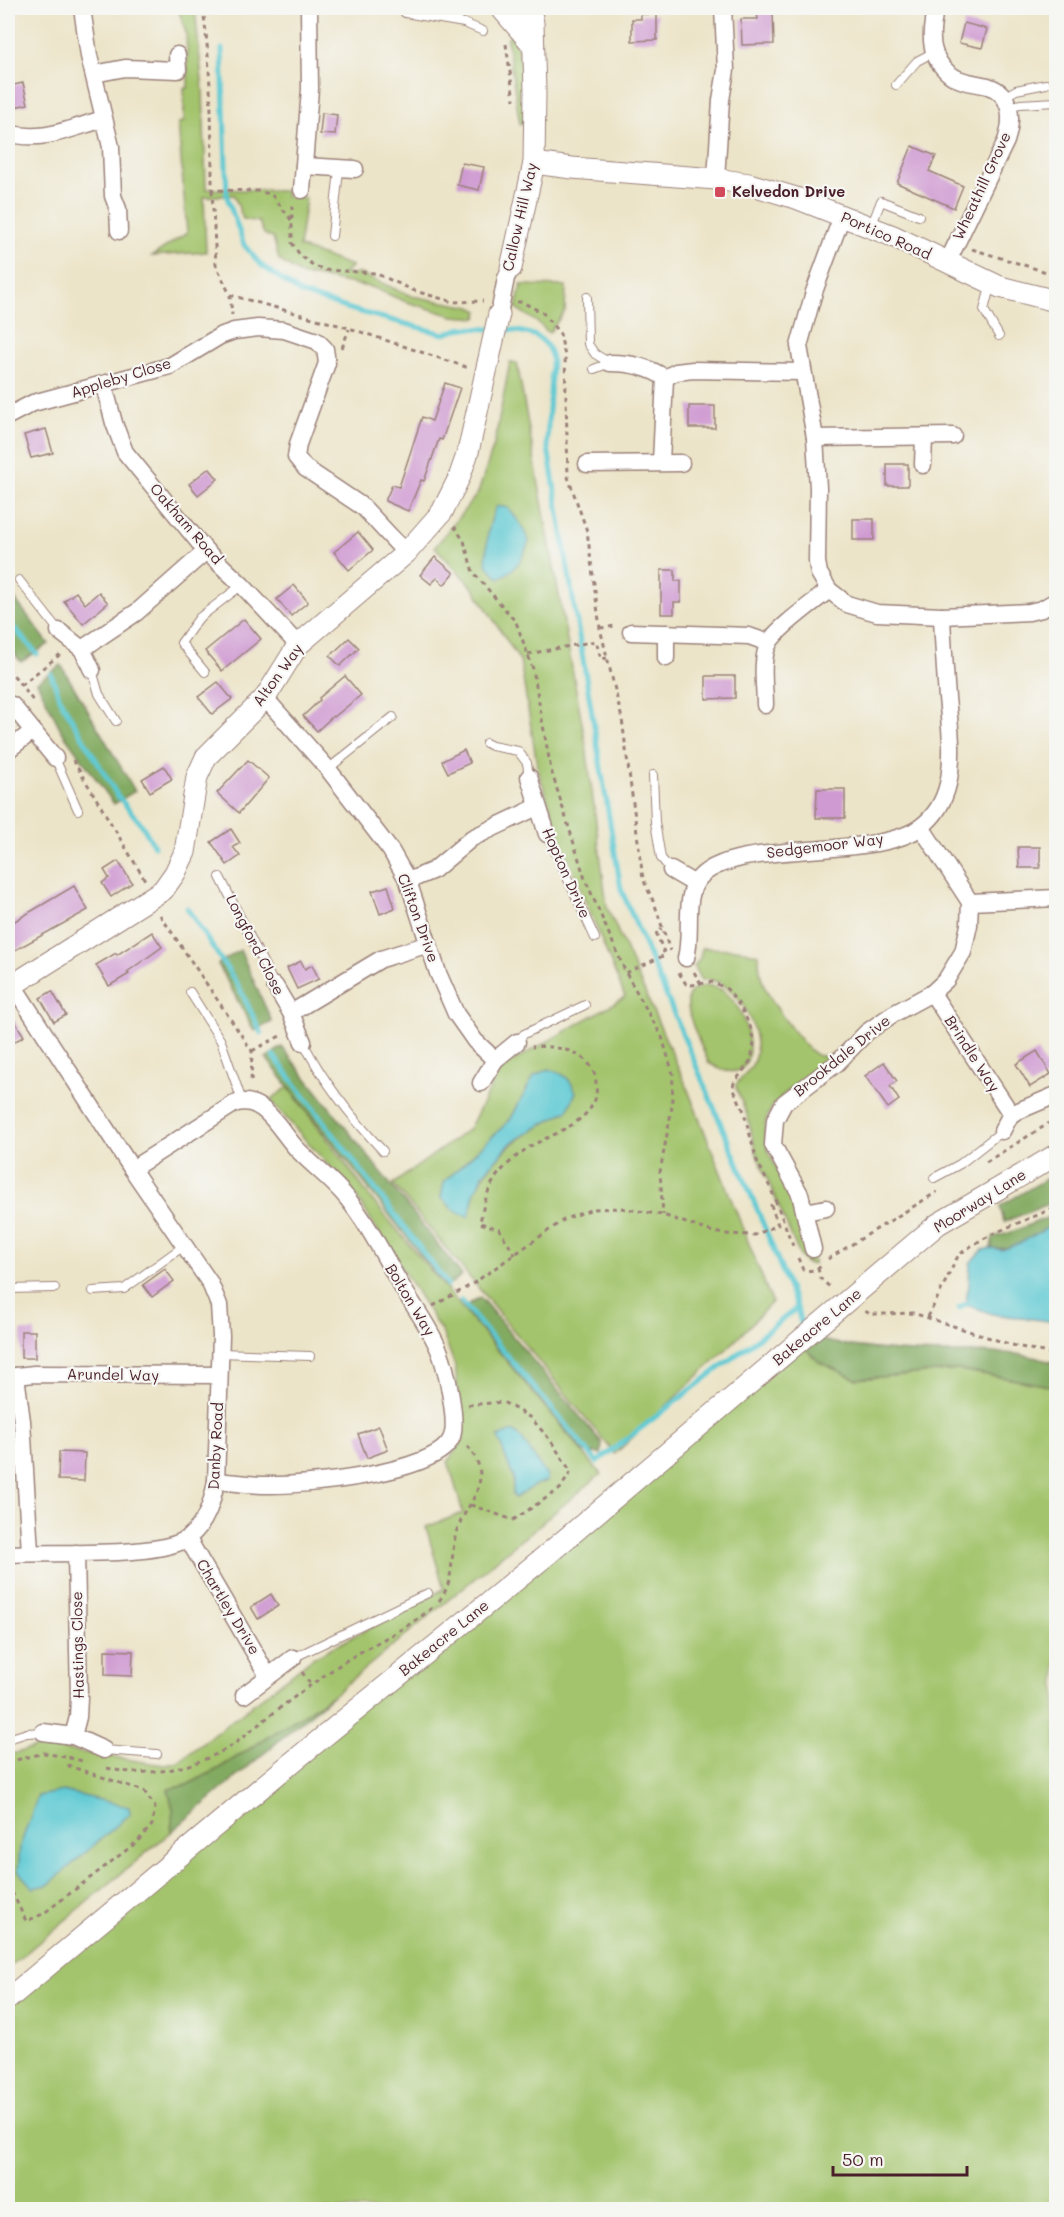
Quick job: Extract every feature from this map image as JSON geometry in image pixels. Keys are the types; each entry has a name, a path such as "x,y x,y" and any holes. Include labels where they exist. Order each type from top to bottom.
{"street":[{"path":"82,8 85,34 111,147 113,196 118,209 119,231"},
{"path":"302,190 310,89 309,8"},
{"path":"501,8 532,44"},
{"name":"Callow Hill Way","path":"490,352 534,163 535,92 533,23 530,8"},
{"path":"716,179 721,100 726,70 723,8"},
{"path":"935,8 934,52 943,67 956,78 990,87 1006,102"},
{"path":"94,74 125,68 178,70 177,55"},
{"name":"Wheathill Grove","path":"951,254 1006,141 1011,123 1006,102"},
{"path":"8,133 21,137 58,134 104,119"},
{"name":"Portico Road","path":"534,163 716,179 770,189 893,236 951,254 991,283 1056,301"},
{"path":"304,166 347,170"},
{"path":"842,216 804,322 799,346 815,438 818,488 816,562 819,573 829,590 846,604 877,614 942,616 1029,612 1042,609 1056,601"},
{"name":"Appleby Close","path":"8,416 33,403 170,366 220,336 234,331 258,328 284,330 317,341 325,349 327,363 298,444 296,457 304,468 363,507 406,553"},
{"name":"Alton Way","path":"10,986 163,890 184,852 197,777 206,757 265,698 298,645 406,553 442,512 459,478 468,452 490,352"},
{"path":"602,366 630,363 656,371 665,378"},
{"path":"665,378 676,372 693,370 803,372"},
{"path":"661,462 665,378"},
{"name":"Oakham Road","path":"104,385 114,423 125,452 206,551 242,585 298,645"},
{"path":"815,438 953,436"},
{"path":"922,465 924,437"},
{"path":"587,464 681,463"},
{"path":"79,646 137,612 206,551"},
{"path":"765,705 764,661 769,643 784,627 829,590"},
{"name":"Sedgemoor Way","path":"694,884 707,870 734,859 756,854 860,845 897,837 921,827 939,809 948,784 951,743 942,616"},
{"path":"59,631 79,646 92,670"},
{"path":"631,632 749,636 769,643"},
{"path":"666,633 666,658"},
{"name":"Clifton Drive","path":"265,698 328,769 391,851 408,881 438,973 456,1014 475,1041 495,1060"},
{"path":"10,701 33,731 62,756"},
{"path":"8,750 33,731"},
{"name":"Hopton Drive","path":"530,777 537,807 547,834"},
{"path":"408,881 434,870 472,838 537,807"},
{"path":"921,827 970,902 1056,898"},
{"path":"671,870 694,884 690,901 690,942 686,958"},
{"name":"Brookdale Drive","path":"813,1249 800,1194 773,1144 775,1120 784,1103 837,1063 867,1032 893,1014 932,993 946,980 963,952 969,925 970,902"},
{"name":"Longford Close","path":"275,986 297,1028 381,959 429,944"},
{"name":"Danby Road","path":"10,986 210,1283 219,1305 220,1353 216,1481 212,1503 204,1522 188,1539"},
{"name":"Brindle Way","path":"932,993 1011,1114"},
{"path":"481,1083 495,1060 517,1042"},
{"path":"1002,1131 1011,1114 1056,1095"},
{"path":"132,1170 219,1112 246,1101"},
{"name":"Bolton Way","path":"246,1101 264,1109 297,1149 348,1198 438,1348 447,1371 452,1438"},
{"name":"Moorway Lane","path":"879,1275 938,1224 1056,1155"},
{"path":"805,1212 826,1208"},
{"name":"Bakeacre Lane","path":"8,1999 289,1765 548,1554 879,1275"},
{"name":"Arundel Way","path":"12,1377 34,1374 219,1375"},
{"path":"12,1377 22,1421 30,1552"},
{"path":"216,1481 266,1485 337,1480 390,1471 432,1457 446,1447 452,1438"},
{"path":"8,1554 142,1551 188,1539"},
{"name":"Chartley Drive","path":"188,1539 268,1676"},
{"name":"Hastings Close","path":"73,1736 78,1717 79,1697 76,1553"},
{"path":"244,1695 293,1658"},
{"path":"43,1732 73,1736 102,1758"}],"lane":[{"path":"404,8 405,13 464,23 483,31"},
{"path":"896,85 917,61 934,52"},
{"path":"1006,102 1016,90 1046,84"},
{"path":"1006,102 1020,104 1056,102"},
{"path":"332,236 347,170"},
{"path":"871,227 881,201 919,216"},
{"path":"991,283 984,310 999,336"},
{"path":"587,297 588,344 602,366"},
{"path":"19,580 59,631"},
{"path":"205,672 182,643 199,618 242,585"},
{"path":"92,670 99,694 116,721"},
{"path":"328,769 393,717"},
{"path":"486,743 518,751 527,764 530,777"},
{"path":"62,756 78,810"},
{"path":"653,775 655,822 661,858 671,870"},
{"name":"Hopton Drive","path":"547,834 595,938"},
{"name":"Longford Close","path":"220,877 275,986"},
{"path":"190,992 221,1041 246,1101"},
{"path":"517,1042 524,1034 585,1005"},
{"name":"Longford Close","path":"297,1028 319,1073 352,1118 383,1151"},
{"path":"934,1178 960,1164 1002,1131"},
{"path":"93,1291 124,1289 185,1245"},
{"path":"8,1289 55,1288"},
{"path":"220,1353 310,1356"},
{"path":"293,1658 428,1593"},
{"path":"8,1739 27,1733 43,1732"},
{"path":"102,1758 157,1754"}],"path":[{"path":"203,8 212,118 212,190 216,264 230,295 234,331"},
{"path":"504,38 514,100"},
{"path":"212,190 259,190 272,195 292,220 292,243 300,255 314,266 326,270 375,273 415,291 453,302 500,307"},
{"path":"951,254 1056,275"},
{"path":"230,295 349,328 486,373"},
{"path":"442,512 452,522 464,541 473,572 516,622 533,669 551,770 585,879 626,973 662,1037 673,1074 672,1107 660,1172 663,1215"},
{"path":"528,654 596,640 601,659 608,658"},
{"path":"21,685 79,646"},
{"path":"8,668 39,709"},
{"path":"62,756 145,880 143,890 252,1051 246,1101"},
{"path":"626,973 665,955 656,932 662,930"},
{"path":"252,1051 297,1028"},
{"path":"516,1255 499,1229 480,1223 485,1199 499,1174 526,1149 559,1133 586,1112 596,1096 596,1074 585,1059 564,1048 527,1048 517,1042"},
{"path":"982,1164 1056,1119"},
{"path":"818,1269 832,1255 942,1188"},
{"path":"418,1314 471,1285 565,1219 593,1209 621,1208 663,1215 723,1234 755,1234 778,1225 771,1205 776,1202"},
{"path":"928,1317 958,1256 1001,1231 1056,1207"},
{"path":"850,1300 870,1314 913,1313 1012,1345 1056,1355"},
{"path":"451,1406 503,1402 531,1418 551,1441 571,1472 560,1489 513,1520 471,1505"},
{"path":"102,1758 120,1771 162,1772 179,1769 230,1746 320,1678 366,1648 419,1620 442,1599 452,1577 456,1535 460,1522 477,1494 478,1464 470,1448 452,1438"},
{"path":"8,1884 26,1921 43,1914 137,1842 152,1825 155,1807 144,1791 69,1766 73,1736"},
{"path":"8,1762 20,1757 44,1753 90,1763"}],"green space":[{"path":"178,8 195,8 203,91 206,189 286,191 285,196 306,198 299,247 352,266 343,274 361,274 411,296 471,307 479,311 477,318 453,316 404,301 374,288 314,276 303,276 279,260 273,238 264,234 259,222 243,219 234,195 204,197 206,252 152,256 187,233 178,123 184,122 184,88 188,88 188,80 186,33"},
{"path":"511,33 522,66 524,123 520,124 507,40"},
{"path":"521,285 566,286 565,311 549,333 516,308"},
{"path":"510,362 517,363 586,745 607,907 686,1085 772,1302 734,1342 615,1454 393,1184 469,1129 501,1068 625,997 566,854 538,770 520,661 474,589 435,547 478,493 494,445","holes":["534,1076 568,1110 525,1135 502,1153 474,1194 444,1182 510,1120"]},
{"path":"8,590 49,644 21,662 8,645"},
{"path":"61,665 135,791 114,804 61,730 37,682"},
{"path":"702,948 737,949 759,955 763,983 786,1021 802,1042 815,1054 834,1056 776,1102 766,1121 766,1144 799,1214 814,1264 806,1263 800,1256 757,1155 747,1115 736,1088 753,1063 756,1051 751,1023 736,996 726,987 714,981 701,980 694,967 700,958"},
{"path":"240,950 272,1022 254,1031 218,964"},
{"path":"708,985 725,992 735,1003 743,1018 748,1034 749,1050 746,1062 739,1070 727,1071 709,1063 693,1027 688,998 691,992"},
{"path":"282,1047 462,1275 446,1287 266,1058"},
{"path":"288,1087 373,1201 601,1474 332,1696 218,1769 187,1785 168,1789 173,1809 171,1832 8,1968 8,1755 41,1746 164,1765 177,1763 314,1657 444,1589 426,1527 463,1513 448,1461 463,1440 455,1366 443,1334 356,1196 270,1100","holes":["537,1464 547,1476 515,1498 513,1495 513,1477"]},
{"path":"1056,1173 1056,1201 1004,1222 1000,1206"},
{"path":"1056,1214 1056,1223 1025,1241 1000,1249 991,1248 993,1237"},
{"path":"480,1297 602,1443 601,1454 584,1452 463,1308"},
{"path":"818,1339 866,1348 902,1351 1026,1355 1056,1363 1056,1387 959,1370 856,1379 819,1362 806,1349"},
{"path":"799,1341 856,1379 959,1370 1056,1387 1056,2209 8,2210 8,2000"},
{"path":"332,1696 171,1832 173,1809 168,1789 187,1785 218,1769"}],"water":[{"path":"497,506 508,508 520,523 529,541 518,563 511,571 499,578 486,564 489,527"},
{"path":"548,1069 565,1076 576,1092 568,1110 512,1142 484,1173 474,1194 469,1217 455,1211 441,1197 444,1182 510,1120 534,1076"},
{"path":"1056,1223 1056,1322 992,1314 965,1304 970,1263 983,1250 991,1248 1002,1250"},
{"path":"513,1431 522,1439 547,1476 547,1481 537,1484 515,1498 513,1477 498,1437"},
{"path":"63,1791 129,1807 130,1814 48,1885 33,1888 18,1871 20,1846 38,1796"}],"building":[{"path":"773,12 774,44 742,45 741,19 758,19 757,13"},
{"path":"641,14 657,14 657,40 632,41 632,19 641,19"},
{"path":"964,23 987,29 982,48 959,43"},
{"path":"23,83 28,104 15,107 9,86"},
{"path":"322,113 337,115 335,135 320,134"},
{"path":"912,146 936,156 929,171 963,186 954,208 897,183"},
{"path":"462,163 484,167 479,190 457,185"},
{"path":"445,383 460,388 442,440 439,439 424,481 421,480 408,511 385,501 392,485 399,487 422,417 432,421"},
{"path":"689,406 715,406 715,428 689,428"},
{"path":"46,429 53,453 31,458 24,435"},
{"path":"887,464 908,464 908,486 887,486"},
{"path":"209,468 218,479 198,495 189,484"},
{"path":"853,519 874,519 874,540 853,540"},
{"path":"358,532 373,550 349,570 334,552"},
{"path":"435,557 454,573 444,585 437,578 431,584 420,575"},
{"path":"661,570 675,570 675,581 681,581 681,602 674,602 674,614 661,614"},
{"path":"294,585 308,602 291,616 277,599"},
{"path":"76,592 85,604 99,592 108,603 83,624 64,601"},
{"path":"244,619 261,639 222,671 205,651"},
{"path":"349,638 359,648 340,666 330,656"},
{"path":"345,676 361,695 317,731 303,716 320,700 319,698"},
{"path":"706,676 735,676 735,698 706,699"},
{"path":"218,682 232,699 212,714 198,697"},
{"path":"464,750 470,763 448,773 442,761"},
{"path":"248,760 269,778 239,813 217,793"},
{"path":"164,766 172,779 150,792 142,779"},
{"path":"817,789 845,789 845,818 816,818"},
{"path":"231,829 240,843 233,847 240,856 227,865 211,842"},
{"path":"1018,847 1040,847 1040,868 1019,868"},
{"path":"118,861 132,883 111,897 102,883 109,878 104,870"},
{"path":"74,886 88,910 8,954 8,925"},
{"path":"388,886 395,908 380,914 372,891"},
{"path":"152,932 162,947 127,972 129,974 109,986 96,965 116,953 117,955"},
{"path":"301,961 305,969 312,965 319,979 297,989 287,968"},
{"path":"52,991 66,1015 54,1022 40,998"},
{"path":"8,1011 24,1036 8,1046"},
{"path":"1037,1051 1051,1074 1030,1087 1016,1064"},
{"path":"884,1062 897,1081 890,1086 899,1100 888,1108 865,1076"},
{"path":"165,1269 174,1281 152,1297 143,1285"},
{"path":"21,1331 35,1331 35,1358 21,1358"},
{"path":"379,1426 388,1450 367,1458 358,1434"},
{"path":"59,1452 85,1453 84,1481 58,1480"},
{"path":"271,1594 278,1606 258,1619 251,1607"},
{"path":"105,1650 133,1651 132,1676 105,1675"}],"waterway":[{"path":"222,49 227,197 244,245 261,265 300,293 353,310 444,334 463,328 490,329"},
{"path":"499,329 525,332 540,338 550,351 552,360 547,442 621,889 760,1216 797,1308 802,1327"},
{"path":"8,621 37,654"},
{"path":"51,674 61,701 117,795 142,825 154,846"},
{"path":"187,908 239,987 261,1033"},
{"path":"273,1055 448,1285"},
{"path":"461,1301 597,1462 797,1308"},
{"path":"959,1308 965,1304"}],"place":[{"name":"Kelvedon Drive","path":"720,192"}]}
